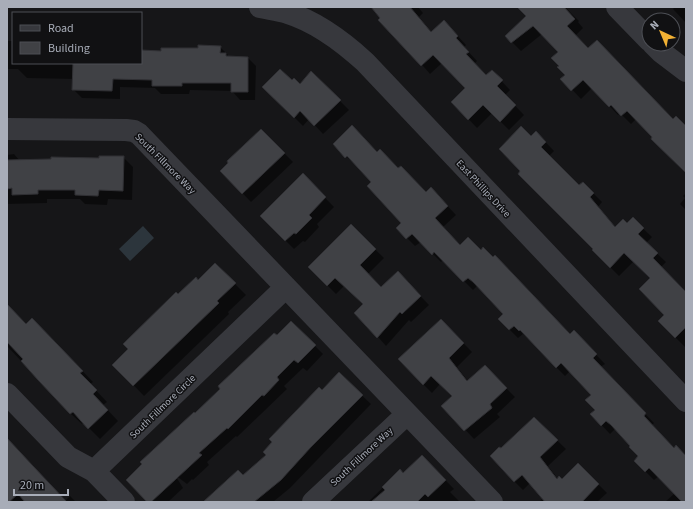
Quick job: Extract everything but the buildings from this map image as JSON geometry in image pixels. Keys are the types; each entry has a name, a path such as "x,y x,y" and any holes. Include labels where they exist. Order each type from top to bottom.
{"street":[{"name":"East Phillips Drive","path":"260,7 288,13 315,24 343,42 365,62 686,401"},
{"path":"617,7 641,32"},
{"path":"661,52 686,71"},
{"name":"South Fillmore Way","path":"7,129 134,131 145,139 492,502"},
{"name":"South Fillmore Circle","path":"94,471 286,287"},
{"path":"7,394 68,457 94,471 124,502"},
{"name":"South Fillmore Way","path":"314,500 407,414"}],"shaded area":[{"path":"143,226 154,238 130,261 119,249"}]}
